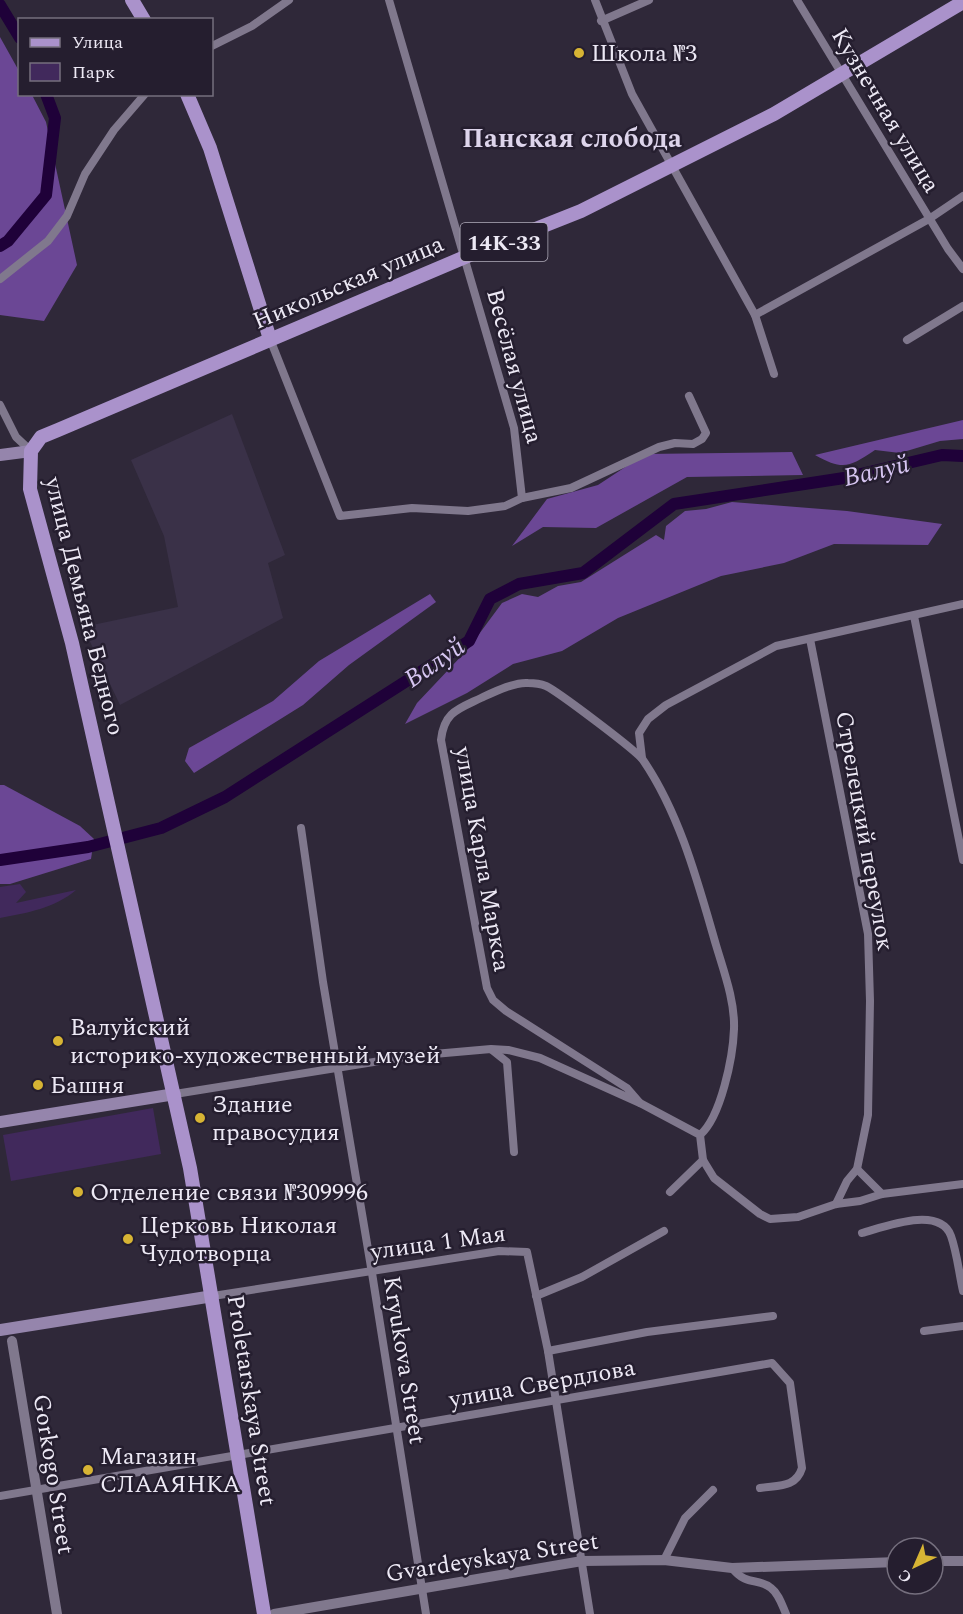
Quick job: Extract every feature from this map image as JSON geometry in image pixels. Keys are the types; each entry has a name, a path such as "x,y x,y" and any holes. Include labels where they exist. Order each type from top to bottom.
{"main road":[{"path":"132,0 143,18"},
{"name":"Никольская улица","path":"31,451 41,437 465,257 581,212 774,114 963,2"},
{"path":"188,96 210,148 270,339"},
{"path":"0,455 31,451"},
{"name":"улица Демьяна Бедного","path":"31,451 28,475 30,489 72,643 124,878"},
{"name":"Proletarskaya Street","path":"124,878 175,1094 213,1296 264,1614"},
{"path":"0,1122 175,1094"},
{"name":"улица 1 Мая","path":"0,1330 213,1296"}],"street":[{"path":"213,46 252,26 289,0"},
{"name":"Весёлая улица","path":"388,0 514,428 522,498"},
{"path":"595,0 601,21 632,94 755,315 774,374"},
{"path":"601,21 649,0"},
{"name":"Кузнечная улица","path":"797,0 929,219 963,269"},
{"path":"0,279 44,246 67,216 85,174 143,96"},
{"path":"755,315 929,219 963,196"},
{"path":"907,340 963,306"},
{"path":"270,339 340,516 412,508 468,511 505,506 522,498 571,488 658,447 675,443 693,444 702,439 706,433 689,396"},
{"name":"улица Демьяна Бедного","path":"0,405 16,437 31,451"},
{"path":"963,604 776,646 666,705 648,719 639,733 642,758 666,800 699,886 728,987 734,1029 726,1077 714,1119 700,1135 702,1160 714,1178 760,1215 770,1219 798,1217 836,1204 860,1201 882,1194 963,1184"},
{"path":"914,616 963,861"},
{"name":"Стрелецкий переулок","path":"810,639 868,934 870,1001 868,1116 857,1169 847,1181 836,1204"},
{"name":"улица Карла Маркса","path":"640,1103 627,1088 506,1011 493,1000 487,988 441,740 443,724 454,711 491,693 525,682 545,685 642,758"},
{"name":"Kryukova Street","path":"301,828 426,1614"},
{"path":"175,1094 338,1070 411,1056 491,1049 540,1058 640,1103 700,1135"},
{"path":"491,1049 507,1062 514,1152"},
{"path":"670,1192 702,1160"},
{"path":"857,1169 882,1194"},
{"path":"862,1233 899,1222 931,1220 939,1222 951,1235 963,1291"},
{"path":"590,1614 548,1351 536,1296 582,1277 664,1231"},
{"name":"улица 1 Мая","path":"213,1296 372,1273 499,1251 527,1251 536,1296"},
{"path":"548,1351 647,1332 772,1316"},
{"path":"924,1331 963,1326"},
{"name":"Gorkogo Street","path":"12,1341 57,1614"},
{"name":"улица Свердлова","path":"0,1496 239,1457 555,1399 772,1363 790,1383 801,1468 799,1478 792,1484 760,1488"},
{"path":"664,1560 685,1518 713,1490"},
{"name":"Gvardeyskaya Street","path":"274,1614 582,1561 664,1560 732,1568 885,1562"},
{"path":"945,1561 963,1561"},
{"path":"732,1568 742,1579 770,1586 778,1595 786,1614"}],"shaded area":[{"path":"0,37 18,69 18,96 33,96 46,122 77,265 44,321 0,315"},
{"path":"232,414 285,555 268,563 283,618 120,705 83,627 178,607 164,536 131,460"},
{"path":"963,420 963,439 940,441 900,453 875,450 846,465 833,463 815,455"},
{"path":"792,452 803,475 687,477 596,528 543,527 512,546 547,499 598,485 645,454"},
{"path":"732,502 847,511 942,524 928,545 834,544 784,563 721,576 618,618 562,651 513,664 467,693 405,724 417,703 468,649 502,603 522,594 538,597 558,586 581,582 656,535 664,540 666,526 685,511 706,509"},
{"path":"430,594 436,602 349,665 303,705 194,773 185,761 189,748 273,701 319,661"},
{"path":"0,785 4,785 80,826 94,839 91,859 10,884 0,884"}],"green space":[{"path":"20,884 26,892 16,903 76,890 50,905 0,918 0,887"},
{"path":"153,1108 161,1154 11,1181 3,1135"}],"waterway":[{"name":"Валуй","path":"0,5 18,35"},
{"name":"Валуй","path":"0,246 8,241 46,195 55,118 47,96"},
{"name":"Валуй","path":"0,860 88,847 161,828 225,797 469,641 490,599 519,584 583,573 674,504 844,478 942,455 963,456"}],"place":[{"name":"Школа №3","path":"579,53"},
{"name":"Валуйский историко-художественный музей","path":"58,1041"},
{"name":"Башня","path":"38,1085"},
{"name":"Здание правосудия","path":"200,1118"},
{"name":"Отделение связи №309996","path":"78,1192"},
{"name":"Церковь Николая Чудотворца","path":"128,1239"},
{"name":"Магазин СЛААЯНКА","path":"88,1470"}],"district":[{"name":"Панская слобода","path":"572,138"}]}
